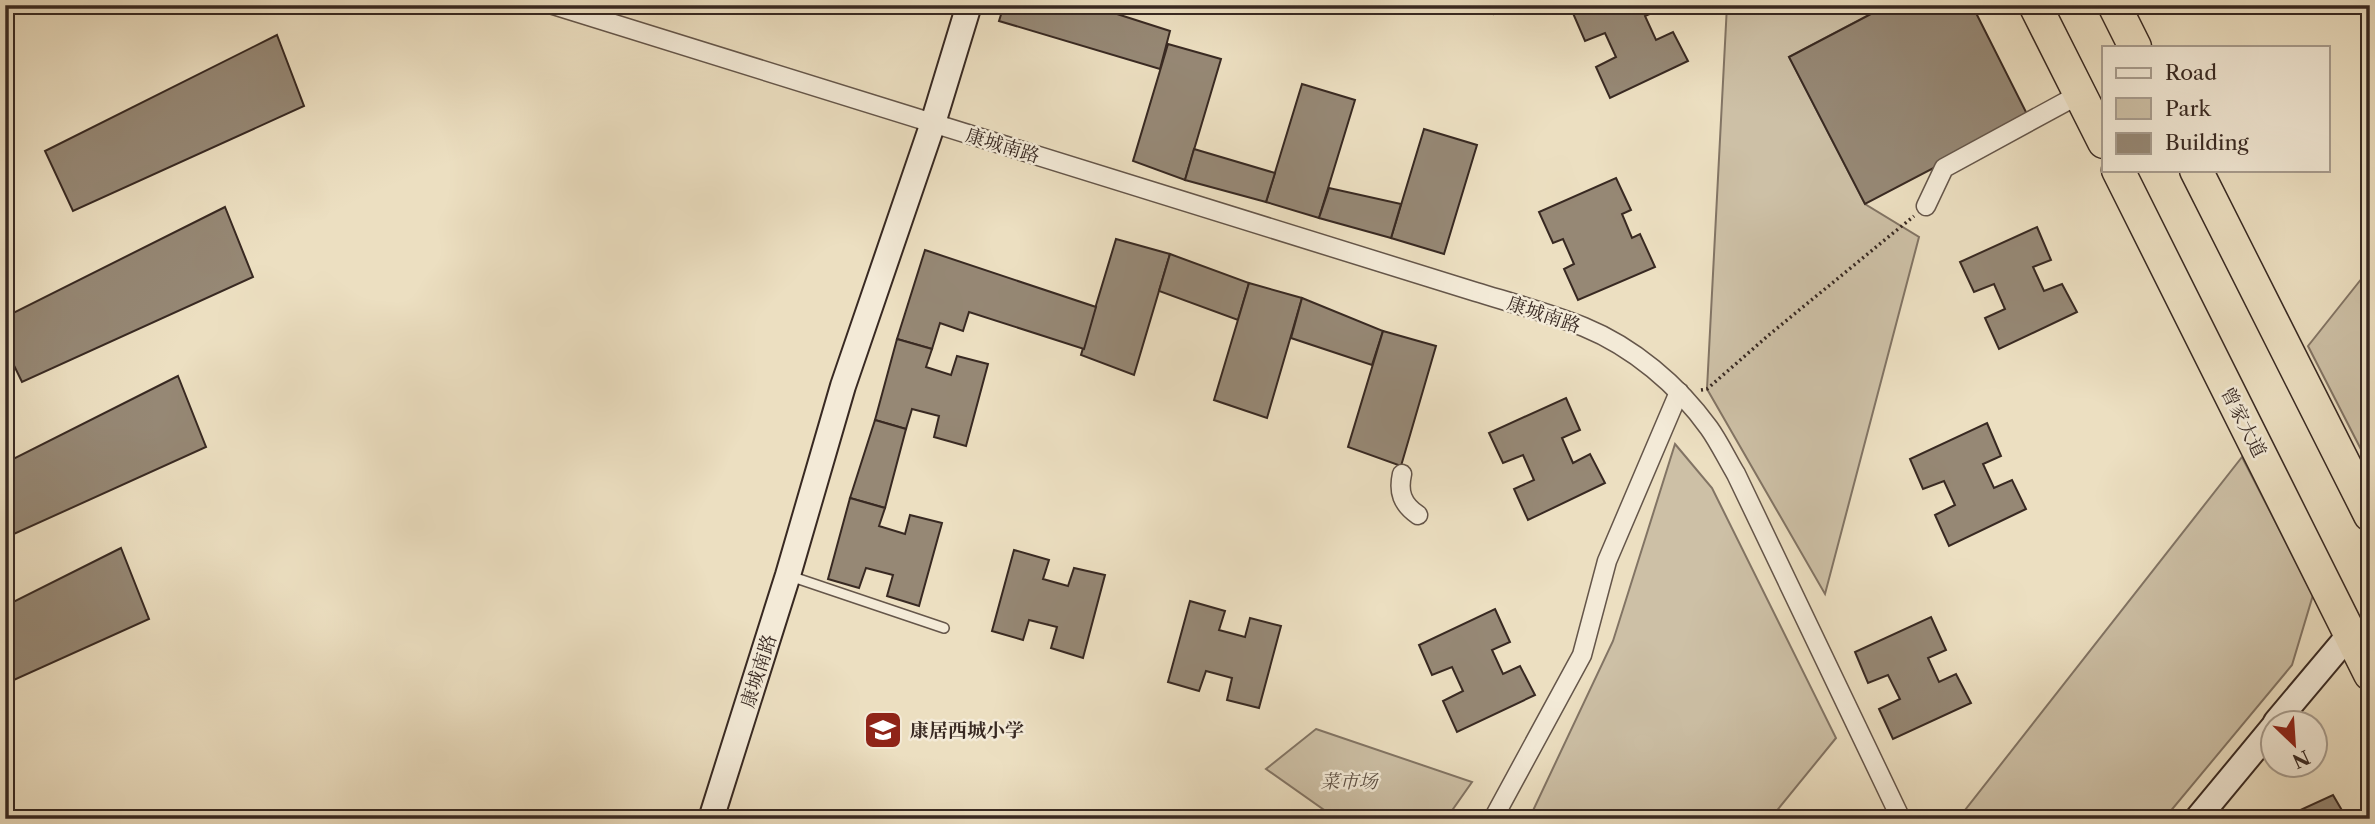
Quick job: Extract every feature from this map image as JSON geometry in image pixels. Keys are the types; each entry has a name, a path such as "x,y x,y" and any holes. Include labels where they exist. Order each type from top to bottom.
{"highway":[{"path":"2035,5 2102,138"},
{"path":"2114,5 2134,46"},
{"name":"曾家大道","path":"2119,172 2370,674"},
{"path":"2197,172 2370,515"}],"street":[{"path":"553,5 933,123"},
{"name":"康城南路","path":"711,819 788,575 843,386 933,123 969,5"},
{"path":"1926,206 1944,168 2080,94"},
{"name":"康城南路","path":"933,123 1585,327 1648,364 1679,392 1709,428 1736,474 1901,819"},
{"path":"1493,819 1582,655 1607,561 1679,392"},
{"path":"1402,474 1401,496 1408,509 1418,515"},
{"path":"2288,708 2350,634"},
{"path":"2197,819 2260,742"}],"lane":[{"path":"788,575 944,628"}],"path":[{"path":"1679,392 1707,389 1926,206"}],"green space":[{"path":"1727,5 1888,5 1789,57 1865,204 1919,237 1825,594 1707,389"},
{"path":"2370,268 2370,467 2308,346"},
{"path":"1675,444 1712,488 1836,738 1770,819 1529,819 1613,641"},
{"path":"2242,457 2313,595 2292,665 2164,819 1958,819"},
{"name":"菜市场","path":"1316,729 1472,782 1446,819 1337,819 1266,769"}],"building":[{"path":"1004,5 1089,5 1170,31 1160,69 999,21"},
{"path":"1462,5 1495,5 1493,14"},
{"path":"1584,5 1661,5 1663,8 1645,16 1656,40 1673,32 1688,61 1610,98 1596,67 1616,57 1605,33 1585,41 1572,11"},
{"path":"1888,5 1972,5 2029,118 1865,204 1789,57"},
{"path":"277,35 304,106 73,211 45,151"},
{"path":"1168,44 1221,59 1185,180 1133,161"},
{"path":"1302,84 1355,100 1319,218 1266,202"},
{"path":"1424,129 1477,145 1444,254 1391,238"},
{"path":"1194,149 1275,173 1266,202 1185,180"},
{"path":"1616,178 1631,210 1622,214 1632,238 1640,234 1655,267 1578,300 1564,269 1574,264 1563,239 1553,243 1539,212"},
{"path":"1329,188 1401,204 1391,238 1319,218"},
{"path":"225,207 253,277 22,382 5,347 5,317"},
{"path":"2037,227 2051,260 2033,267 2044,291 2062,284 2077,312 1999,349 1985,318 2005,309 1994,284 1974,292 1960,262"},
{"path":"1116,239 1170,254 1134,375 1081,355"},
{"path":"925,250 1096,307 1084,349 969,312 963,331 940,323 932,349 897,339"},
{"path":"1170,254 1249,283 1238,320 1159,291"},
{"path":"1249,283 1302,298 1267,418 1214,400"},
{"path":"1302,298 1383,331 1372,365 1291,338"},
{"path":"1383,331 1436,346 1401,466 1348,447"},
{"path":"897,339 932,349 926,367 951,375 957,356 988,364 966,446 934,437 939,416 912,409 906,429 875,420"},
{"path":"178,376 206,447 5,538 5,463"},
{"path":"1566,398 1580,430 1562,438 1573,463 1590,454 1605,483 1528,520 1514,489 1534,480 1523,455 1503,463 1489,433"},
{"path":"875,420 906,429 885,508 850,498"},
{"path":"1987,423 2001,456 1983,464 1994,488 2012,480 2026,509 1949,546 1935,515 1955,505 1944,481 1923,489 1910,459"},
{"path":"850,498 885,508 879,526 905,534 910,515 942,523 919,606 887,596 893,575 866,568 859,588 828,579"},
{"path":"121,548 149,619 5,684 5,606"},
{"path":"1014,550 1049,560 1043,579 1068,586 1074,568 1105,575 1083,658 1051,648 1057,627 1029,620 1023,640 992,631"},
{"path":"1190,601 1225,611 1219,630 1245,637 1250,618 1281,626 1259,708 1227,700 1232,678 1206,671 1199,691 1168,682"},
{"path":"1495,609 1510,642 1492,650 1503,674 1520,666 1535,695 1457,732 1443,701 1463,691 1452,667 1432,675 1419,645"},
{"path":"1931,617 1946,650 1928,658 1939,682 1956,674 1971,703 1893,739 1879,709 1900,699 1888,675 1868,683 1855,652"},
{"path":"2333,795 2347,819 2281,819"}],"place":[{"name":"康居西城小学","path":"883,730"}]}
